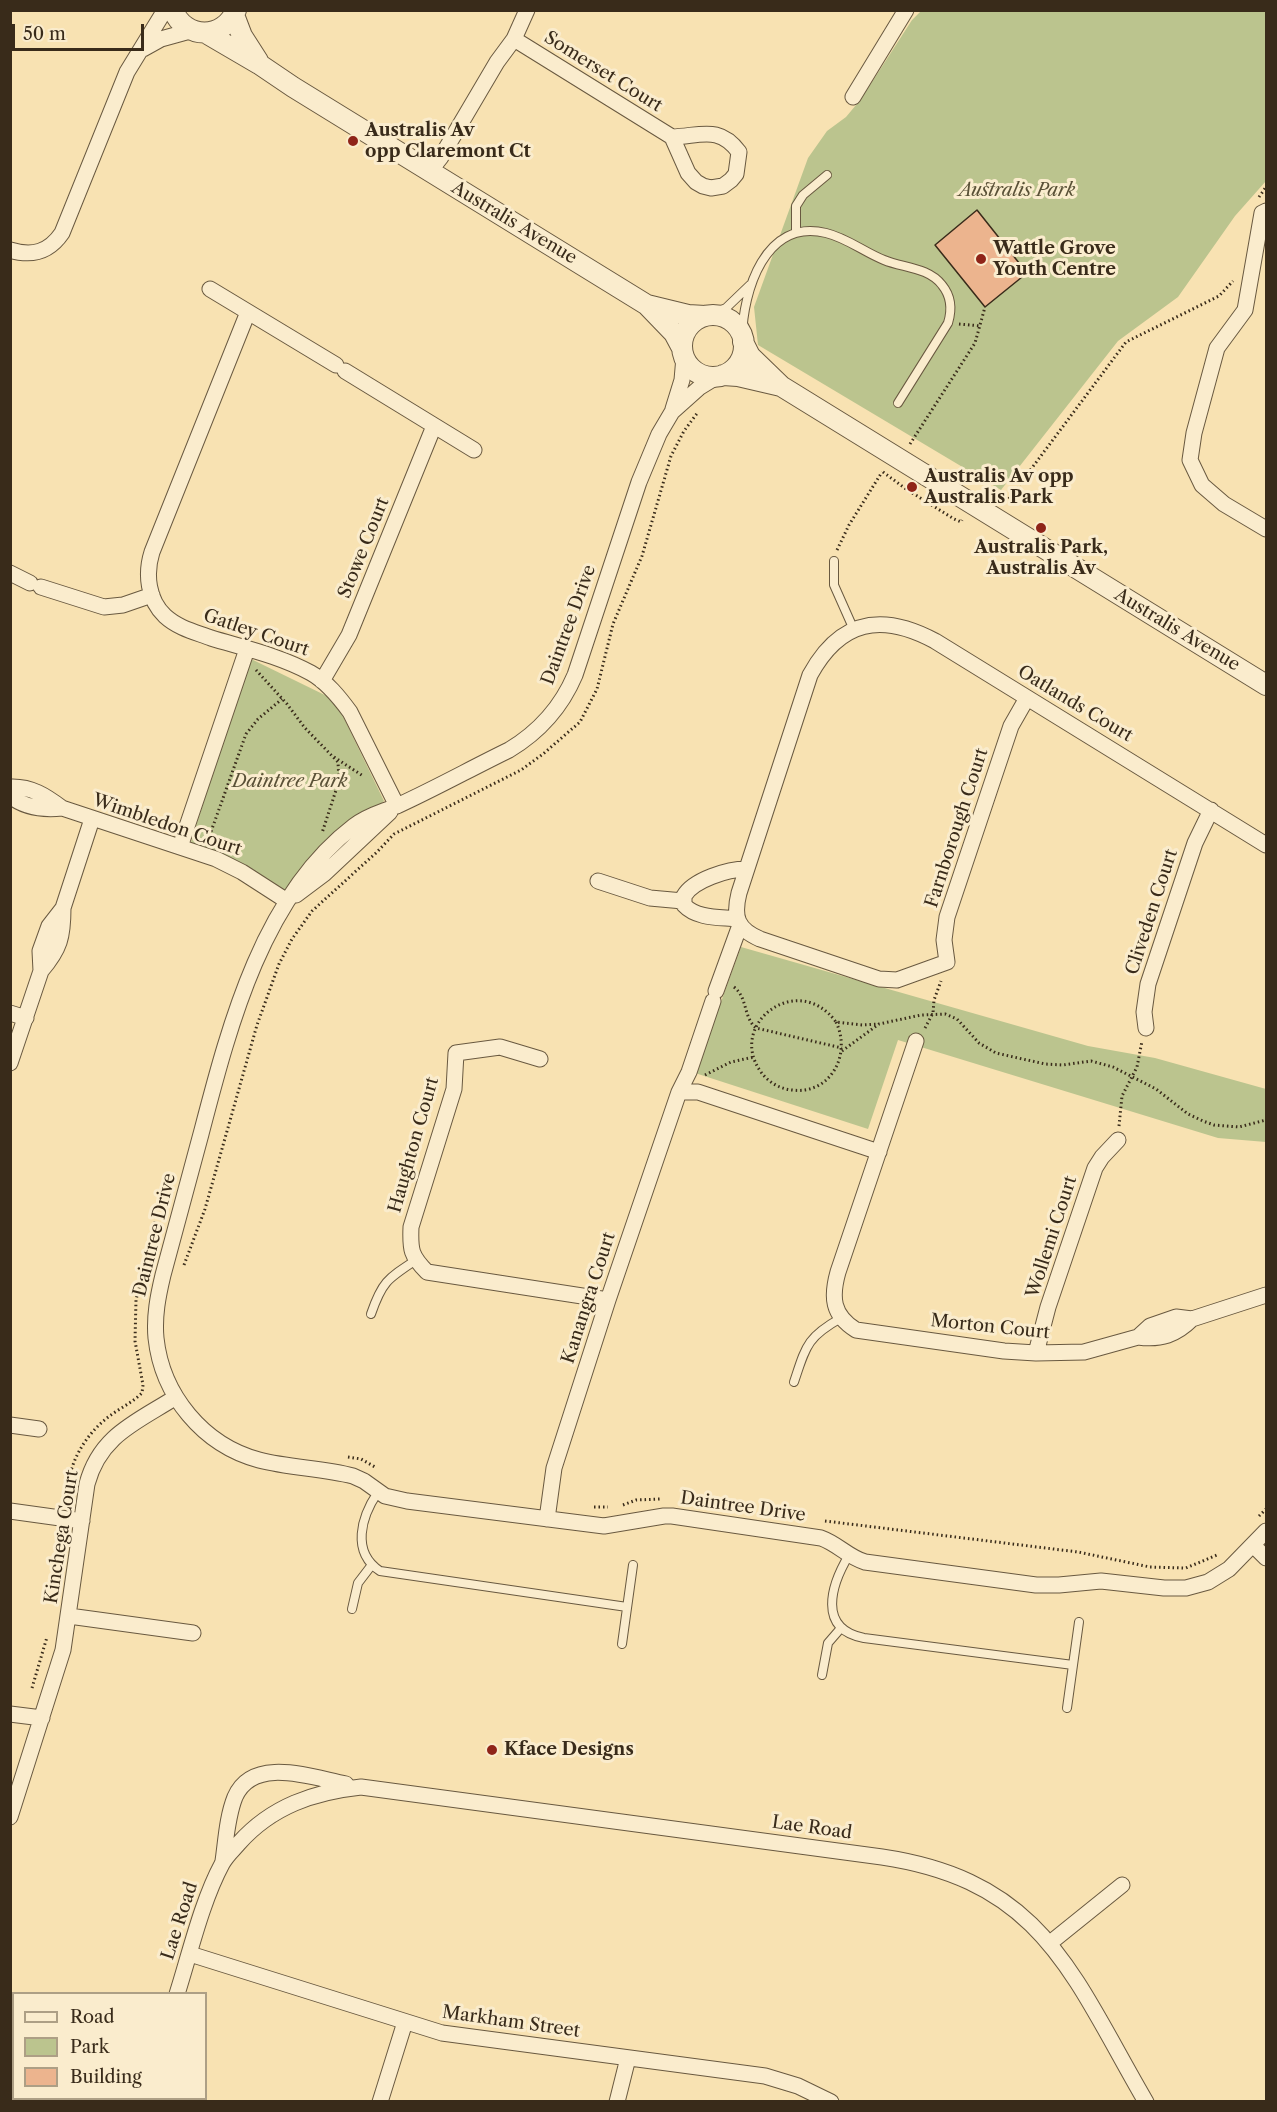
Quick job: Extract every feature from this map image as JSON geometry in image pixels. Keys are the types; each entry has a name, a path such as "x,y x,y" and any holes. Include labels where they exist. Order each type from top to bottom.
{"street":[{"path":"10,250 30,254 41,252 49,248 63,233 128,72 165,10"},
{"name":"Australis Avenue","path":"173,10 178,21 259,64 279,79 646,305 674,333 683,353"},
{"path":"430,171 497,62 514,39 527,10"},
{"path":"853,97 901,12"},
{"path":"140,50 160,39 220,30 235,13"},
{"name":"Australis Avenue","path":"235,13 242,36 259,64"},
{"name":"Somerset Court","path":"514,39 672,137 688,173 696,182 711,188 723,186 736,174 739,152 724,137 707,134 672,137"},
{"path":"1262,206 1245,310 1217,348 1194,433 1190,460 1202,485 1224,504 1266,529"},
{"path":"210,289 474,450"},
{"name":"Australis Avenue","path":"646,305 688,315 708,315"},
{"path":"10,573 36,585 104,607 123,606 152,595 148,570 152,552 248,312"},
{"path":"708,315 724,317 733,322 743,340 740,360 735,367 721,375 700,374 689,365 683,353 683,338 689,326 708,315"},
{"name":"Australis Avenue","path":"743,340 750,356 781,386 1266,685"},
{"name":"Daintree Drive","path":"683,353 680,387 672,412 646,464 575,675 560,704 538,730 525,740 397,806 369,816 329,846 312,864 287,901 258,955 208,1105 159,1292 155,1321 158,1350 167,1380 176,1397 198,1426 226,1447 259,1460 353,1476 378,1492 399,1500 604,1526 672,1516 821,1538 834,1543 849,1556 874,1563 1025,1584 1051,1586 1101,1581 1175,1588 1198,1586 1219,1577 1229,1569 1253,1545 1260,1526"},
{"name":"Australis Avenue","path":"721,375 738,376 781,386"},
{"name":"Daintree Drive","path":"672,412 700,387 721,375"},
{"name":"Stowe Court","path":"322,681 349,635 434,426"},
{"name":"Gatley Court","path":"152,595 160,610 173,622 194,632 301,668 322,681 350,712 397,806"},
{"name":"Oatlands Court","path":"716,991 738,922 736,903 746,869 810,675 828,648 843,635 868,625 907,627 934,641 1266,845"},
{"path":"180,847 247,649"},
{"name":"Farnborough Court","path":"947,962 944,940 947,916 1011,726 1027,698"},
{"name":"Wimbledon Court","path":"10,787 21,787 46,795 62,808 228,865 287,901"},
{"name":"Wimbledon Court","path":"10,796 16,801 41,810 62,808"},
{"name":"Cliveden Court","path":"1146,1028 1144,1012 1148,984 1195,843 1210,810"},
{"path":"10,1064 41,971 40,951 43,942 49,926 63,908 92,819"},
{"path":"746,869 726,870 686,891 683,901 687,909 702,915 738,922 750,934 760,939 879,979 897,980 947,962"},
{"path":"597,881 650,898 683,901"},
{"name":"Kanangra Court","path":"547,1519 554,1468 608,1300 716,991"},
{"path":"10,1013 26,1018"},
{"path":"841,1318 835,1304 834,1289 916,1041"},
{"name":"Haughton Court","path":"416,1260 410,1247 411,1227 454,1089 456,1053 500,1047 540,1059"},
{"path":"679,1092 698,1092 879,1152"},
{"name":"Wollemi Court","path":"1036,1353 1048,1307 1095,1168 1118,1140"},
{"path":"416,1260 427,1272 446,1276 608,1300"},
{"name":"Morton Court","path":"841,1318 844,1323 856,1330 1004,1351 1084,1352 1138,1336 1150,1326 1176,1317 1192,1318 1266,1294"},
{"name":"Kinchega Court","path":"10,1817 63,1650 91,1470 101,1451 120,1432 176,1397"},
{"path":"10,1425 39,1429"},
{"path":"10,1511 82,1521"},
{"path":"1253,1545 1266,1558"},
{"name":"Kinchega Court","path":"69,1616 193,1633"},
{"path":"10,1714 42,1718"},
{"name":"Lae Road","path":"223,1862 230,1813 236,1794 247,1780 263,1772 280,1771 361,1787 923,1864 962,1877 992,1893 1023,1916 1050,1943 1072,1974 1146,2102"},
{"name":"Lae Road","path":"178,1992 210,1889 223,1862 246,1835 278,1810 318,1794 361,1787"},
{"path":"1050,1943 1122,1886"},
{"name":"Markham Street","path":"190,1954 442,2033 765,2076 798,2086 831,2102"},
{"path":"380,2102 405,2022"},
{"path":"617,2102 628,2058"}],"lane":[{"path":"796,233 796,206 803,195 827,175"},
{"path":"743,340 744,317 751,284 766,254 786,237 796,233 823,232 837,236 882,260 925,272 935,278 948,296 950,306 948,323 898,404"},
{"path":"708,315 726,308 751,284"},
{"path":"834,561 834,585 854,630"},
{"path":"371,1314 382,1286 388,1279 416,1260"},
{"path":"794,1382 811,1339 841,1318"},
{"path":"378,1492 366,1516 362,1537 363,1553 371,1566 389,1574 627,1607"},
{"path":"849,1556 834,1590 832,1612 841,1628 848,1633 864,1638 1073,1665"},
{"path":"622,1644 633,1565"},
{"path":"352,1609 358,1583 371,1566"},
{"path":"1067,1708 1079,1622"},
{"path":"822,1675 828,1643 841,1628"}],"path":[{"path":"1262,206 1260,195 1266,187"},
{"path":"1262,206 1266,196"},
{"path":"989,491 1008,500 1126,342 1219,296 1236,276"},
{"path":"900,460 975,343 985,307"},
{"path":"948,323 981,326"},
{"path":"834,561 842,537 882,472"},
{"path":"247,649 258,673 305,728 338,762 339,781 322,838"},
{"path":"207,841 246,734 258,719 282,699"},
{"path":"916,1041 933,1013 934,1000 947,962"},
{"path":"716,991 740,992 749,1021 756,1028 842,1050 879,1024"},
{"path":"794,1000 819,1005 836,1022 842,1036 842,1050 838,1066 816,1087 801,1091 785,1089 771,1082 760,1071 754,1057 752,1042 756,1028 765,1014 778,1004 794,1000"},
{"path":"836,1022 879,1024 933,1013 945,1014 957,1019 979,1044 996,1053 1045,1064 1098,1062 1133,1077 1203,1121 1214,1125 1239,1127 1266,1120"},
{"path":"1118,1140 1122,1096 1137,1067 1146,1028"},
{"path":"704,1076 731,1062 754,1057"},
{"path":"183,1267 208,1196"},
{"path":"341,1456 361,1459 381,1471"},
{"path":"620,1506 636,1500 668,1500"},
{"path":"589,1506 614,1507"},
{"path":"1260,1526 1266,1509"},
{"path":"821,1520 1078,1552 1150,1567 1186,1568 1221,1553"}],"green space":[{"name":"Australis Park","path":"921,11 1266,11 1266,181 1235,216 1178,297 1118,341 1001,490 758,345 754,307 808,158 827,131 846,117 861,99 912,20"},
{"name":"Daintree Park","path":"249,658 335,700 384,801 284,890 191,842"},
{"path":"741,947 1088,1046 1155,1058 1266,1089 1266,1142 1218,1138 898,1040 868,1129 695,1073"}],"building":[{"name":"Wattle Grove Youth Centre","path":"977,210 1027,273 985,307 935,245"}],"place":[{"name":"Australis Av opp Claremont Ct","path":"353,141"},
{"name":"Wattle Grove Youth Centre","path":"981,259"},
{"name":"Australis Av opp Australis Park","path":"912,487"},
{"name":"Australis Park, Australis Av","path":"1041,528"},
{"name":"Kface Designs","path":"492,1750"}]}
